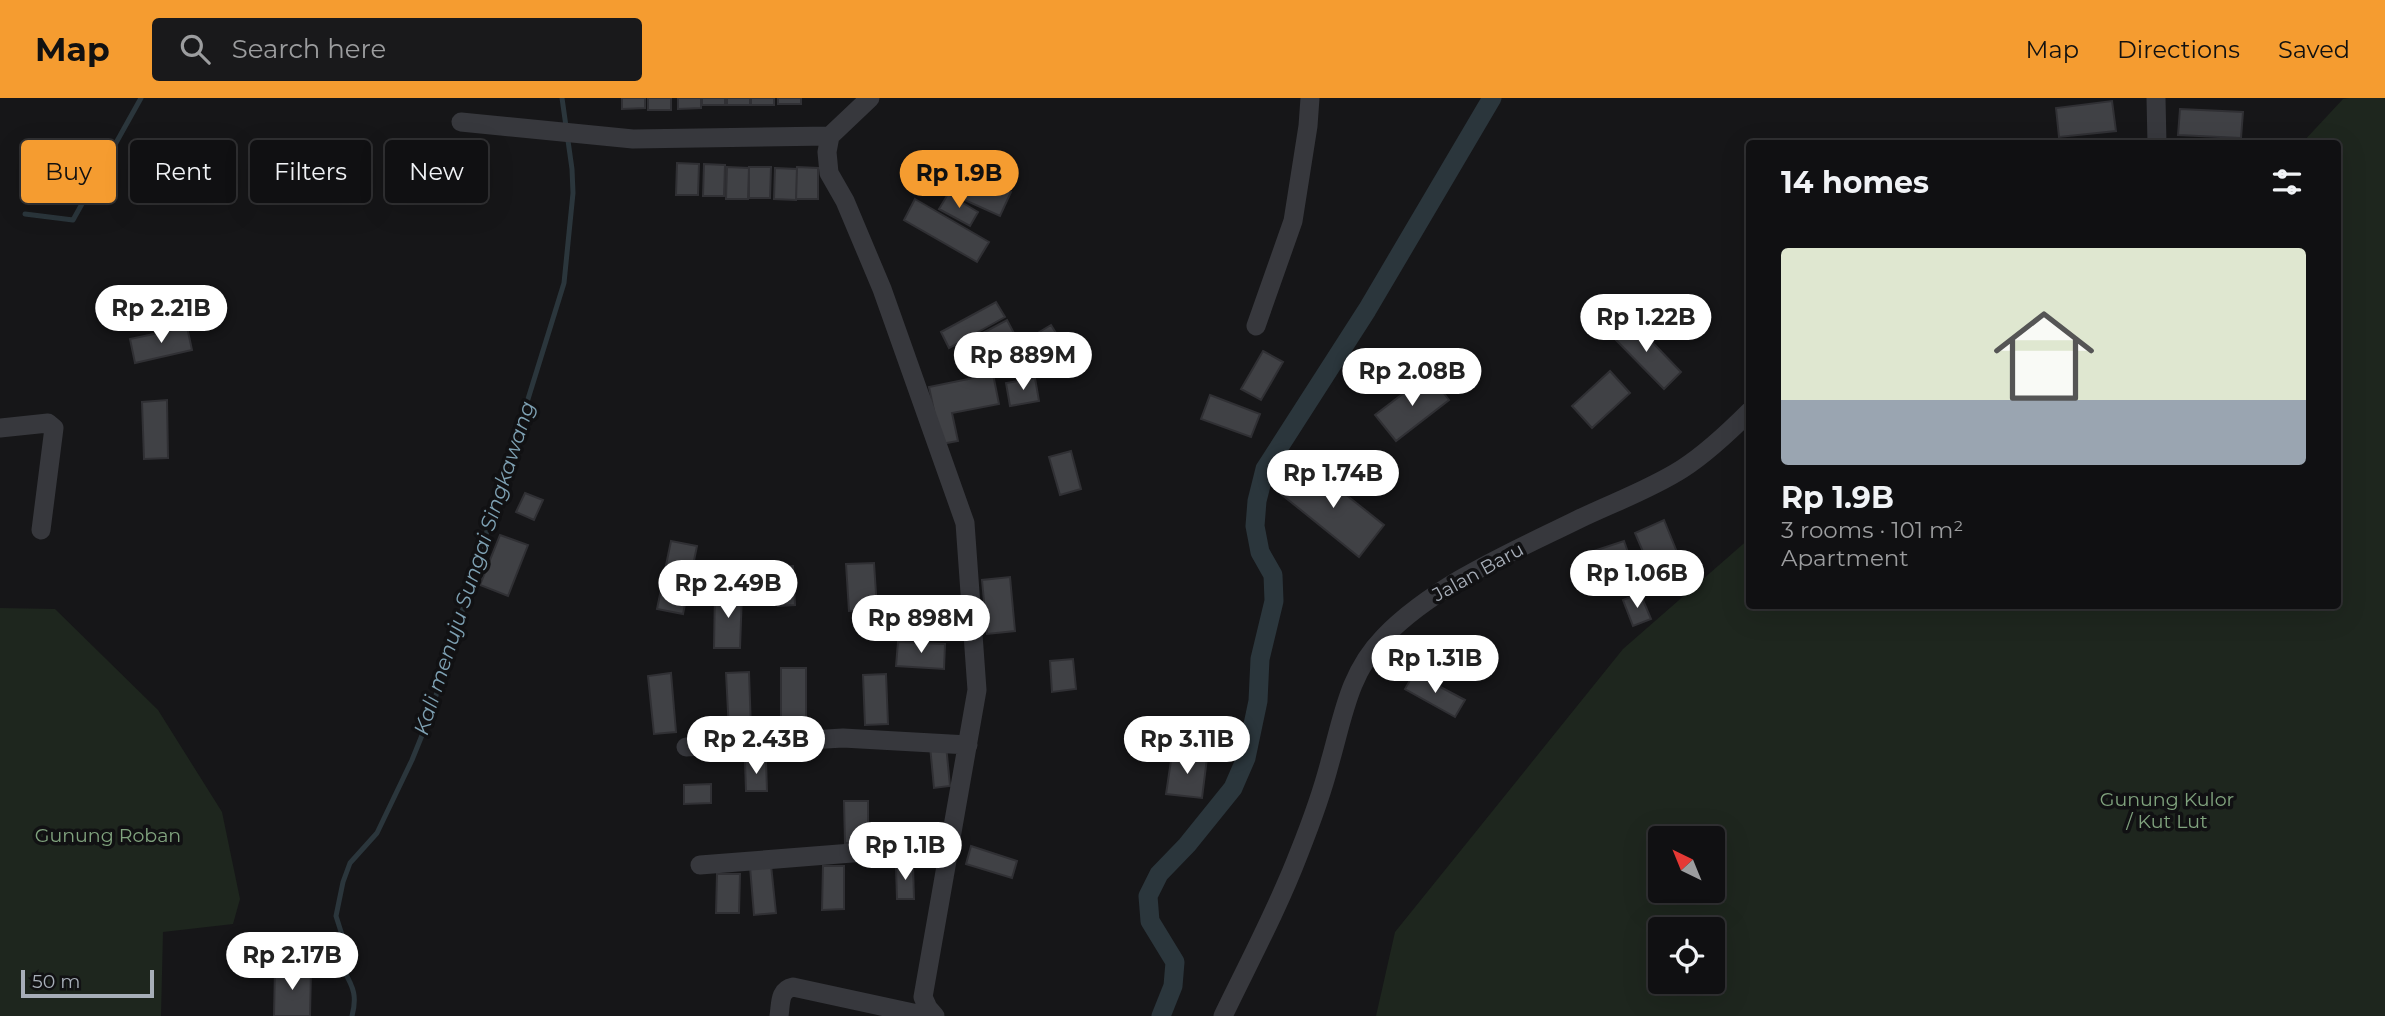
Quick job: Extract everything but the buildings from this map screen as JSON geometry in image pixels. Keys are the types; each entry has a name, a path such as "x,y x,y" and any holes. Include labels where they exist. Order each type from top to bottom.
{"street":[{"path":"870,98 830,136 827,152 830,173 845,201 882,289 965,523 977,690 923,997 935,1016"},
{"path":"1256,326 1293,221 1310,98"},
{"path":"2156,98 2157,140"},
{"path":"461,122 633,139 830,136"},
{"name":"Jalan Baru","path":"1223,1016 1299,854 1330,763 1347,697 1367,656 1383,638 1426,601 1577,520 1625,500 1681,469 1746,415"},
{"path":"0,428 48,423 54,428 41,530"},
{"path":"686,747 843,738 968,745"},
{"path":"701,865 852,853 949,851"},
{"path":"779,1016 782,994 786,988 793,987 892,1013 926,1016"}],"green space":[{"name":"Gunung Kulor / Kut Lut","path":"2385,98 2385,1016 1376,1016 1395,932 1623,649 1746,541 1746,609 2341,609 2341,140 2305,140 2343,99"},
{"name":"Gunung Roban","path":"0,608 55,609 158,710 222,812 240,899 233,924 163,932 161,1016 0,1016"}],"waterway":[{"name":"Kali menuju Sungai Singkawang","path":"25,214 73,220 141,98"},
{"name":"Kali menuju Sungai Singkawang","path":"352,1016 354,993 344,971 350,960 336,916 343,882 350,863 377,833 429,718 564,283 573,193 562,98"},
{"path":"1161,1016 1173,986 1175,962 1150,921 1148,896 1159,874 1187,845 1233,788 1246,758 1258,701 1260,659 1274,601 1273,575 1260,552 1255,526 1257,501 1265,469 1367,310 1492,98"}]}
